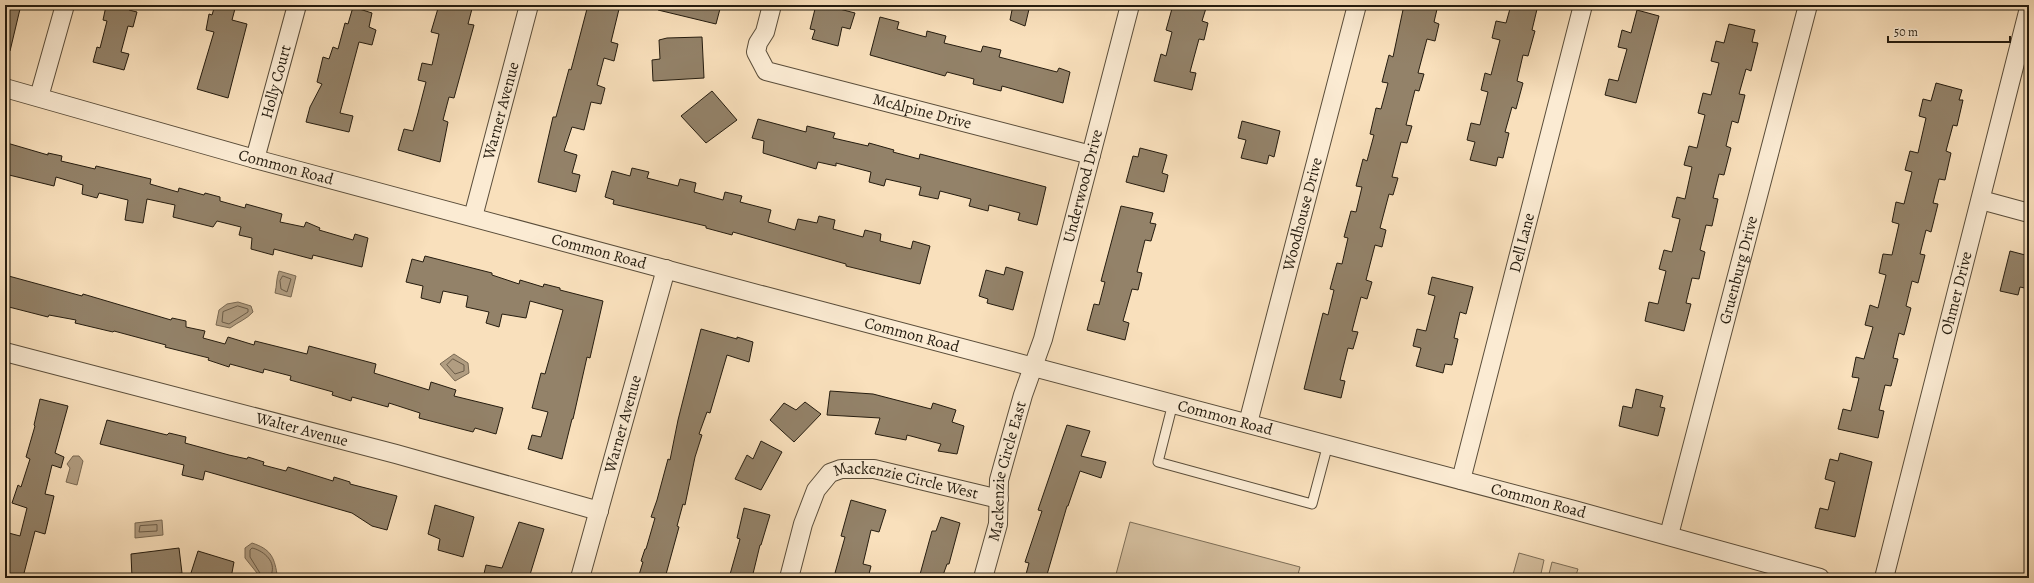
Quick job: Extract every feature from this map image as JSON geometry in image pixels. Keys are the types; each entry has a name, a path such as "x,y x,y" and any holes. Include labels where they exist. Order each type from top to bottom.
{"street":[{"path":"39,97 65,5"},
{"name":"Holly Court","path":"255,159 297,5"},
{"name":"Warner Avenue","path":"473,217 529,5"},
{"name":"McAlpine Drive","path":"772,5 765,32 758,43 756,52 766,71 1091,155"},
{"name":"Underwood Drive","path":"1033,366 1043,339 1130,5"},
{"name":"Woodhouse Drive","path":"1248,423 1357,5"},
{"name":"Dell Lane","path":"1461,480 1583,5"},
{"name":"Gruenburg Drive","path":"1669,535 1808,5"},
{"name":"Ohmer Drive","path":"1884,578 2029,8"},
{"name":"Common Road","path":"5,88 255,159 1669,535 1820,578"},
{"path":"1981,200 2029,213"},
{"name":"Warner Avenue","path":"580,578 666,269"},
{"name":"Walter Avenue","path":"6,358 396,454 599,511"},
{"name":"Mackenzie Circle East","path":"983,578 998,524 999,480 1022,394 1033,366"},
{"name":"Mackenzie Circle West","path":"789,578 804,524 816,490 830,473 841,469 874,469 999,499"}],"lane":[{"path":"1173,403 1158,462 1312,504 1328,444"}],"shaded area":[{"path":"1130,522 1300,567 1297,578 1115,578"},
{"path":"1519,553 1544,560 1540,578 1512,578"},
{"path":"1552,562 1578,569 1575,578 1548,578"}],"water":[{"path":"279,271 296,276 291,297 275,293"},
{"path":"238,302 251,306 253,312 248,317 230,328 216,325 219,310 227,304"},
{"path":"454,354 468,363 469,373 455,381 440,364"},
{"path":"73,456 79,456 83,461 77,485 66,482 70,468 67,464"},
{"path":"162,520 163,535 135,538 135,523"},
{"path":"252,543 263,548 273,558 277,574 272,578 261,578 245,558 245,548"}],"building":[{"path":"5,5 20,9 10,51 5,50"},
{"path":"130,5 129,10 137,12 133,27 128,26 121,52 129,54 124,70 93,62 97,47 100,48 107,21 103,20 106,6"},
{"path":"215,5 236,5 232,20 247,24 228,98 197,89 214,32 206,30 209,14 212,15"},
{"path":"439,5 473,5 468,24 474,25 454,98 449,97 443,120 448,122 440,162 398,150 404,129 413,131 418,113 426,82 418,80 422,63 432,65 439,34 431,32"},
{"path":"588,5 620,5 611,42 618,44 614,61 604,58 597,85 605,88 601,104 591,102 584,130 572,127 564,151 577,155 572,173 580,175 576,192 538,182 553,117 556,117 569,69 571,70"},
{"path":"659,5 721,5 716,24 658,10"},
{"path":"816,5 824,5 855,13 850,29 842,27 838,46 812,39 815,30 810,29"},
{"path":"1013,5 1030,5 1025,26 1010,20"},
{"path":"1173,5 1207,5 1202,21 1208,23 1204,40 1199,39 1190,72 1196,73 1192,90 1154,81 1161,54 1166,56 1172,32 1166,30"},
{"path":"1404,5 1438,5 1434,22 1439,24 1435,41 1427,39 1418,73 1424,74 1419,91 1415,90 1406,125 1412,126 1407,143 1401,142 1392,177 1398,178 1393,195 1389,194 1380,228 1386,230 1382,247 1375,245 1366,280 1372,282 1367,299 1361,297 1352,331 1358,332 1353,349 1348,348 1340,380 1345,381 1341,398 1304,389 1323,313 1328,315 1334,290 1330,289 1337,263 1342,264 1348,238 1344,237 1351,211 1356,212 1362,187 1356,186 1363,159 1367,161 1374,135 1370,134 1376,108 1381,109 1388,83 1382,82 1389,55 1393,57"},
{"path":"1511,5 1538,5 1532,30 1535,31 1528,56 1523,55 1517,81 1523,83 1516,109 1512,107 1505,132 1509,133 1503,158 1498,157 1496,166 1470,160 1475,142 1467,140 1471,123 1480,125 1488,92 1481,90 1485,73 1491,75 1500,40 1492,38 1496,21 1506,23"},
{"path":"353,7 372,13 369,27 376,30 372,45 359,42 340,113 353,116 349,132 306,122 310,107 322,84 317,82 323,57 329,59 333,47 338,49 345,23 348,24"},
{"path":"1637,10 1659,16 1636,103 1605,95 1609,79 1618,81 1627,49 1618,47 1622,30 1631,33"},
{"path":"880,17 899,22 897,29 926,37 927,31 946,36 944,43 981,52 983,46 1001,50 999,57 1057,72 1059,68 1070,72 1063,103 1002,86 1001,91 973,84 974,79 947,72 945,76 870,55"},
{"path":"1729,24 1755,30 1752,42 1758,43 1751,71 1746,69 1739,94 1745,95 1738,123 1732,121 1726,146 1731,148 1724,175 1719,174 1713,198 1718,199 1712,226 1706,225 1700,250 1705,252 1699,279 1692,278 1686,303 1691,304 1684,331 1645,321 1649,302 1658,304 1666,271 1659,269 1664,250 1672,252 1680,219 1672,217 1677,197 1685,199 1692,167 1684,165 1689,146 1697,148 1705,115 1698,113 1703,93 1711,95 1719,63 1711,61 1716,41 1724,43"},
{"path":"702,37 704,78 653,81 652,60 660,59 659,40 667,38"},
{"path":"1936,83 1962,90 1959,100 1963,100 1957,126 1953,125 1946,151 1951,153 1945,180 1939,179 1933,203 1938,204 1931,232 1926,230 1920,254 1925,255 1918,283 1912,281 1906,306 1911,308 1904,335 1899,333 1893,358 1898,359 1891,386 1885,385 1879,410 1884,411 1878,438 1838,429 1843,409 1851,411 1859,378 1852,377 1856,357 1864,359 1873,327 1865,325 1870,305 1878,308 1886,275 1879,273 1883,254 1892,255 1899,224 1892,222 1896,202 1904,204 1912,172 1905,170 1910,151 1918,153 1926,118 1919,116 1923,99 1931,101"},
{"path":"712,91 737,120 706,143 681,116"},
{"path":"758,119 806,132 807,126 835,133 833,138 868,146 869,143 894,150 893,152 919,159 920,154 1046,187 1037,225 1018,220 1020,213 989,205 988,211 969,206 971,199 940,191 938,199 919,195 921,187 886,179 884,186 869,182 871,172 836,163 836,166 818,162 816,169 763,153 764,141 752,138"},
{"path":"1242,121 1280,131 1274,157 1269,155 1267,164 1241,158 1246,140 1238,138"},
{"path":"7,143 48,155 48,153 62,156 61,161 95,169 96,166 151,179 150,184 178,192 179,188 204,195 205,193 220,197 220,201 245,208 246,204 282,214 280,222 304,227 306,222 320,228 319,230 353,240 355,234 368,238 362,267 313,255 312,259 274,249 273,255 251,249 252,238 239,235 241,227 217,221 213,227 173,217 175,205 147,199 143,223 125,220 128,200 99,193 97,198 82,194 83,185 56,177 54,186 5,174"},
{"path":"1140,148 1167,155 1162,173 1168,175 1164,192 1126,182 1133,156 1138,157"},
{"path":"632,168 649,172 647,178 678,186 680,179 696,183 694,192 723,200 725,192 742,196 740,202 771,210 768,222 795,230 798,219 817,223 819,216 835,220 833,229 863,237 865,230 881,234 880,241 911,249 913,241 930,246 920,284 846,266 846,264 733,232 732,235 706,228 706,226 613,204 614,200 605,197 612,171 630,176"},
{"path":"1121,206 1153,213 1150,223 1156,224 1151,241 1145,240 1137,272 1142,273 1138,290 1132,289 1123,321 1129,323 1125,340 1087,330 1094,304 1099,305 1105,282 1101,281"},
{"path":"2010,251 2029,256 2029,289 2020,287 2018,295 2000,291"},
{"path":"425,256 492,273 492,275 519,284 520,280 543,287 544,284 560,288 560,290 603,301 590,358 587,357 562,459 528,449 532,435 541,437 548,412 532,408 541,373 545,374 563,310 530,301 526,318 502,314 499,327 486,323 489,312 466,307 468,296 443,291 440,303 421,298 423,286 406,282 412,259 423,262"},
{"path":"1006,267 1023,272 1013,310 987,303 988,299 979,296 986,270 1004,275"},
{"path":"5,275 82,296 83,294 171,320 172,318 186,321 186,327 205,331 203,338 225,344 228,337 254,345 255,341 307,354 309,346 376,364 374,373 429,390 431,382 456,390 454,396 503,408 496,434 475,428 473,432 419,418 420,413 389,403 388,407 352,397 351,401 332,395 333,392 290,380 291,376 264,369 263,373 230,364 229,367 208,360 209,358 165,347 166,345 114,331 75,323 76,320 49,315 48,317 5,306"},
{"path":"1432,277 1473,287 1466,314 1460,312 1454,338 1458,339 1452,365 1445,364 1443,373 1416,366 1421,348 1413,346 1417,329 1426,331 1435,296 1428,294"},
{"path":"701,329 753,342 749,362 727,355 710,413 707,412 699,434 702,435 695,457 685,505 683,504 677,526 679,527 665,578 638,578 643,562 641,561 655,518 651,517 668,459 670,460 678,420"},
{"path":"1636,389 1663,396 1660,407 1665,408 1658,436 1619,426 1623,406 1632,408"},
{"path":"830,391 873,394 931,409 933,403 956,410 952,422 964,426 957,454 938,451 941,444 907,435 906,440 875,434 880,418 827,415"},
{"path":"40,399 68,406 55,453 64,457 61,468 52,465 45,494 54,496 45,534 35,531 23,577 5,573 5,532 20,536 27,508 12,503 18,485 21,487 30,459 26,457 35,426"},
{"path":"805,402 821,414 794,442 770,420 784,403 796,410"},
{"path":"107,420 167,435 169,433 186,437 185,443 247,459 248,457 264,462 263,465 286,471 288,467 333,481 334,477 350,482 350,484 397,496 387,530 372,526 352,513 205,471 203,480 182,475 184,465 100,444"},
{"path":"1067,425 1090,431 1081,456 1106,462 1101,478 1080,471 1067,506 1046,578 1025,578 1029,563 1025,562 1042,511 1038,510"},
{"path":"761,441 782,452 761,490 735,479 747,455 753,459"},
{"path":"1840,453 1872,462 1855,537 1815,528 1820,508 1828,510 1835,482 1825,479 1830,459 1838,461"},
{"path":"851,500 886,510 879,532 871,530 863,564 871,566 868,578 841,578 842,575 835,573 845,537 841,536"},
{"path":"435,505 474,517 463,557 438,550 440,539 428,534"},
{"path":"744,508 770,515 760,545 752,578 729,578 740,539 737,538"},
{"path":"941,517 960,523 949,564 947,564 942,578 919,578 932,531 936,531"},
{"path":"519,522 544,529 529,578 483,578 486,565 502,568"},
{"path":"179,548 182,573 148,578 132,578 131,554"},
{"path":"198,551 234,562 231,578 200,578 190,576"}]}
